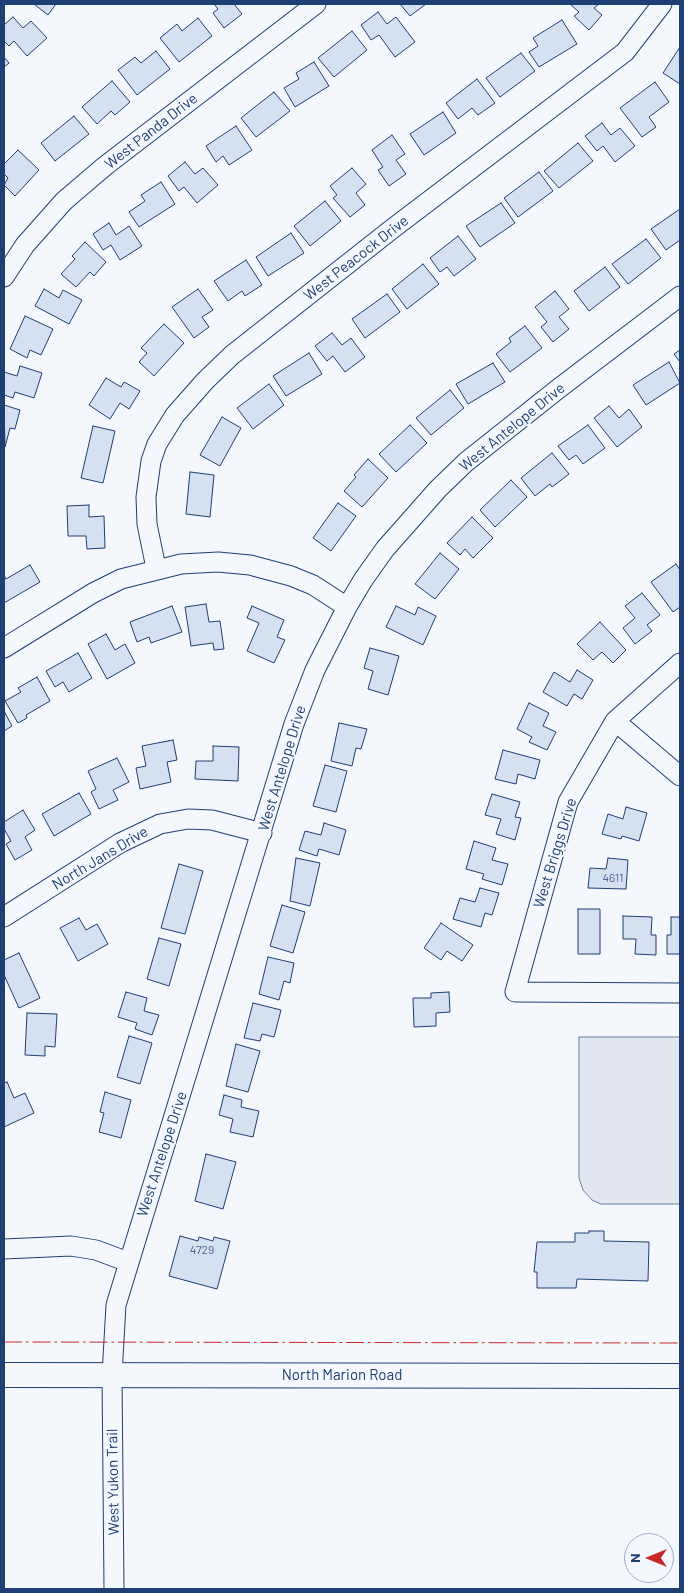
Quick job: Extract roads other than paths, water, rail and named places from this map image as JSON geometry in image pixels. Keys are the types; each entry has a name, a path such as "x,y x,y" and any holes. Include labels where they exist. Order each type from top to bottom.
{"main road":[{"name":"North Marion Road","path":"4,1375 680,1376"}],"street":[{"name":"West Panda Drive","path":"4,277 25,245 64,201 105,166 316,4"},
{"name":"West Peacock Drive","path":"156,568 146,515 146,497 151,461 157,444 175,415 205,381 232,355 392,229 625,52 662,4"},
{"name":"West Antelope Drive","path":"112,1375 116,1305 128,1262 303,698 347,607 385,550 438,489 466,462 680,296"},
{"path":"4,648 93,593 121,579 156,568 181,564 218,562 250,565 291,576 313,585 347,607"},
{"name":"West Briggs Drive","path":"680,663 615,721 568,802 515,992 680,993"},
{"path":"615,721 680,776"},
{"name":"North Jans Drive","path":"4,917 120,842 160,824 188,819 212,820 262,833"},
{"path":"4,1249 71,1246 96,1250 128,1262"},
{"name":"West Yukon Trail","path":"112,1375 114,1589"}]}
